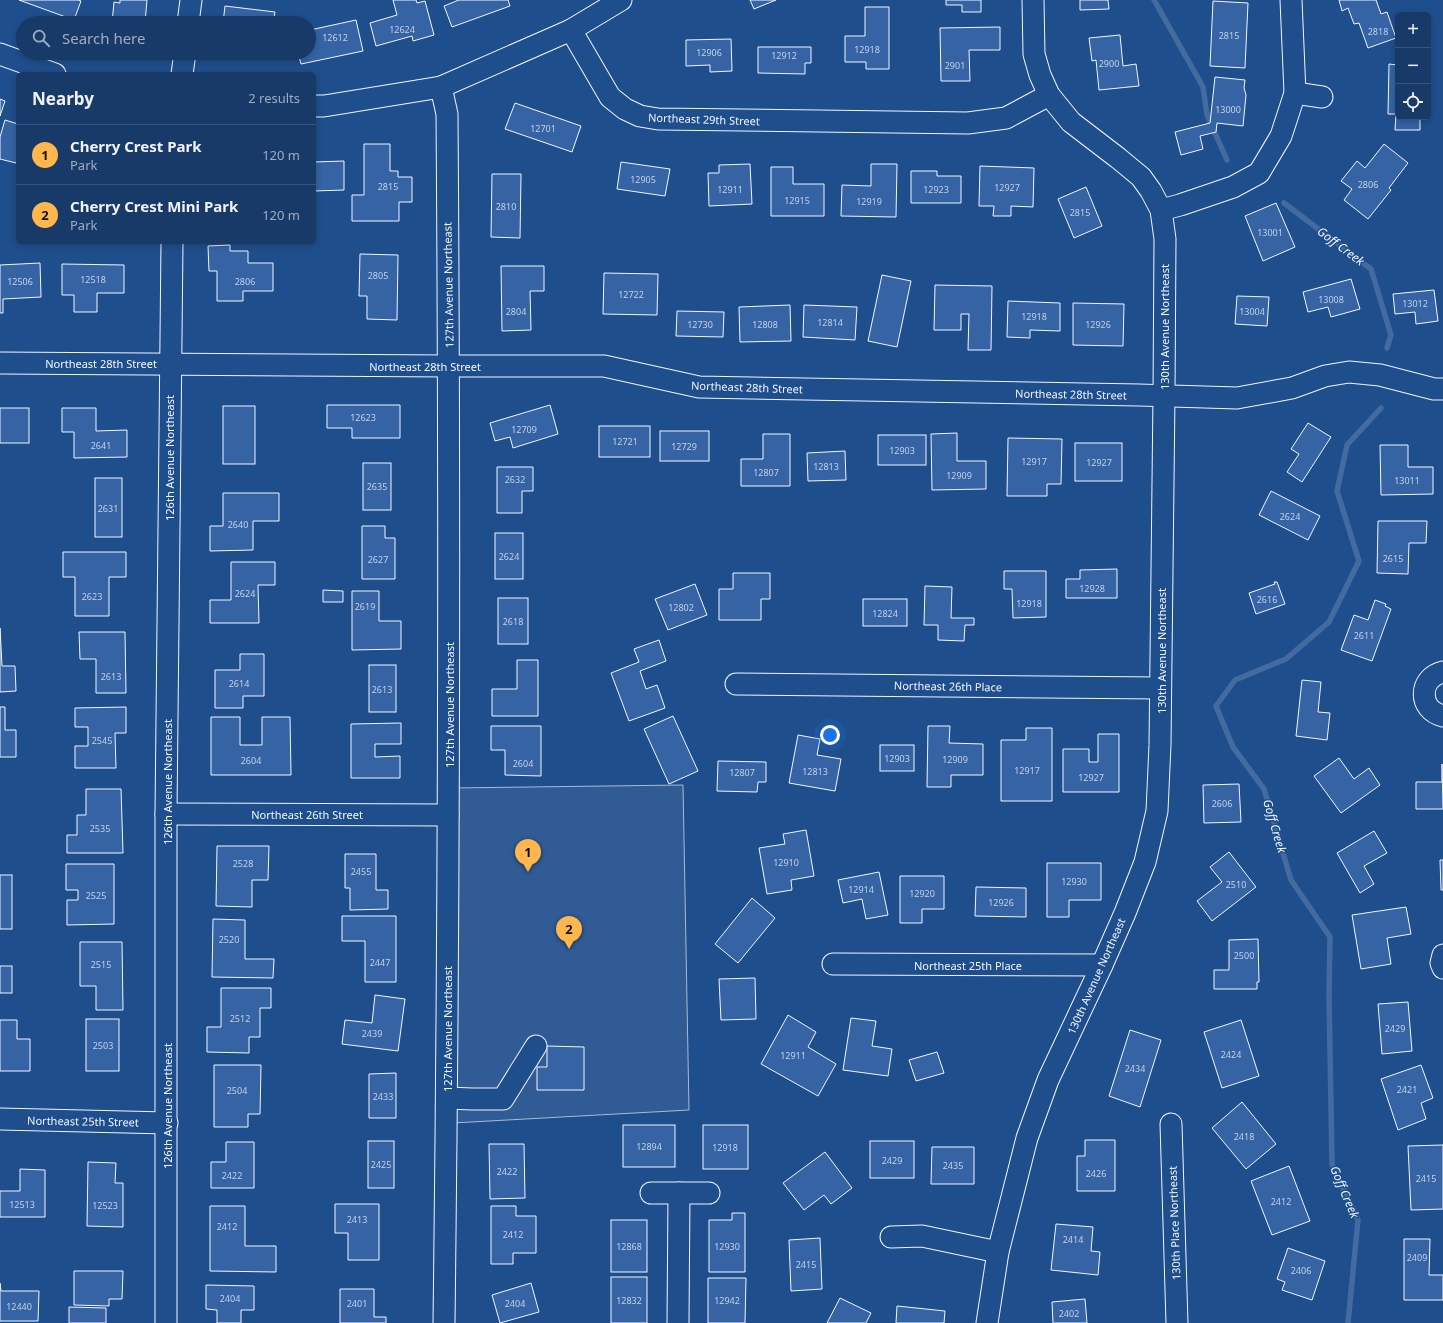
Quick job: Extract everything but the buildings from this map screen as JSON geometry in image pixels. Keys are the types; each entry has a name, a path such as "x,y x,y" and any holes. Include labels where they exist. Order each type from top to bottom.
{"street":[{"path":"189,16 191,0"},
{"path":"316,106 324,106 441,87 572,30 621,0"},
{"name":"130th Avenue Northeast","path":"987,1323 998,1252 1027,1138 1048,1080 1102,965 1125,912 1144,862 1157,811 1160,745 1164,395 1164,239 1161,210 1151,191 1141,177 1071,122 1049,95 1040,75 1034,54 1033,0"},
{"path":"1161,210 1233,187 1259,173 1281,136 1295,93 1291,0"},
{"name":"Northeast 29th Street","path":"572,30 610,97 625,109 640,116 658,119 968,123 1006,118 1049,95"},
{"path":"0,54 16,60"},
{"path":"16,60 50,72"},
{"path":"182,72 184,60"},
{"name":"127th Avenue Northeast","path":"441,87 447,114 449,366 447,1098 444,1323"},
{"path":"1295,93 1322,97"},
{"name":"126th Avenue Northeast","path":"166,1323 166,814 172,244"},
{"name":"Northeast 28th Street","path":"0,363 604,366 699,387 1164,395 1237,398 1292,388 1325,376 1349,372 1380,375 1434,389 1443,389"},
{"path":"1443,672 1437,673 1428,680 1425,686 1424,695 1427,707 1432,712 1443,716"},
{"name":"Northeast 26th Place","path":"736,684 1160,688"},
{"name":"Northeast 26th Street","path":"166,814 448,815"},
{"path":"1443,955 1441,963 1443,968"},
{"name":"Northeast 25th Place","path":"833,964 1102,965"},
{"path":"447,1098 503,1099 536,1046"},
{"name":"Northeast 25th Street","path":"0,1119 167,1123"},
{"name":"130th Place Northeast","path":"1171,1124 1177,1323"},
{"path":"651,1193 709,1193"},
{"path":"678,1323 679,1193"},
{"path":"891,1237 922,1236 998,1252"}],"shaded area":[{"path":"683,785 689,1110 453,1123 452,788"}],"waterway":[{"name":"Goff Creek","path":"1154,0 1203,87 1207,115 1227,160"},
{"name":"Goff Creek","path":"1284,203 1371,269 1391,335 1387,348"},
{"name":"Goff Creek","path":"1348,1323 1358,1220 1332,1164 1329,995 1330,937 1291,880 1264,789 1233,747 1216,706 1235,680 1286,659 1329,622 1359,561 1337,491 1347,445 1381,408"}],"place":[{"name":"Cherry Crest Park","path":"528,872"},
{"name":"Cherry Crest Mini Park","path":"569,949"}]}
